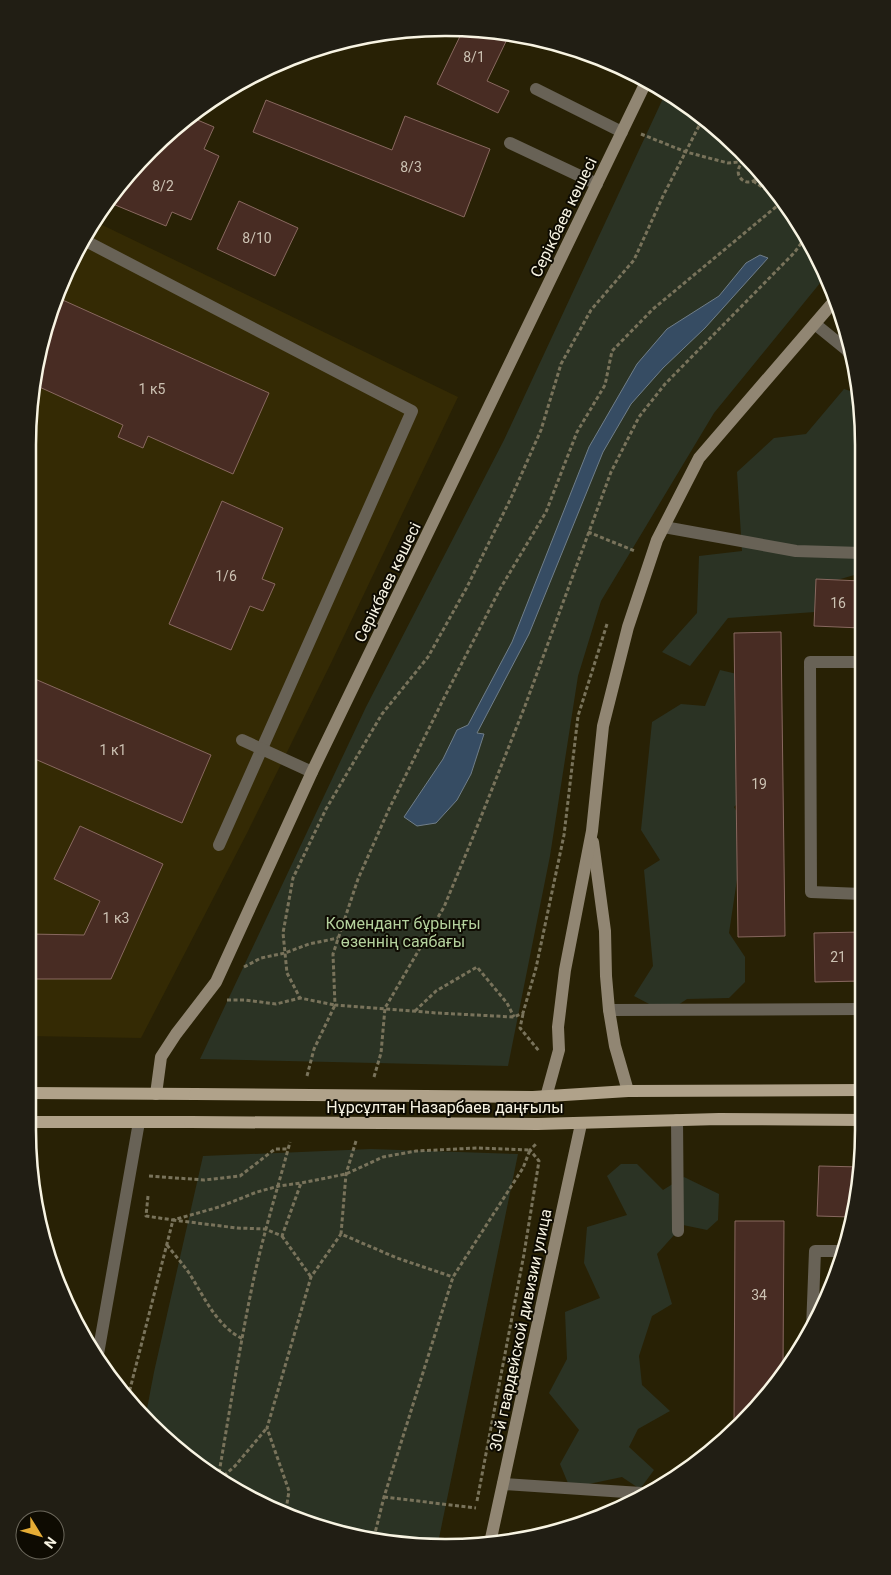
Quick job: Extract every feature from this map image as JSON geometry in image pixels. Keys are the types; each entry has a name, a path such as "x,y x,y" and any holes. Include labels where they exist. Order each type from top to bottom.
{"main road":[{"name":"Нұрсұлтан Назарбаев даңғылы","path":"36,1093 546,1097 628,1092 855,1090"},
{"name":"Нұрсұлтан Назарбаев даңғылы","path":"36,1122 581,1124 677,1120 855,1120"}],"street":[{"name":"Серікбаев көшесі","path":"156,1094 161,1057 176,1034 216,982 312,772 643,87"},
{"path":"546,1097 559,1050 558,1027 565,970 592,831 603,726 628,627 657,540 699,458 830,306"},
{"path":"592,831 605,931 606,976 610,1010 615,1046 628,1092"},
{"name":"30-й гвардейской дивизии улица","path":"492,1536 581,1124"}],"lane":[{"path":"536,89 622,132"},
{"path":"510,143 597,184"},
{"path":"90,243 412,411 219,845"},
{"path":"815,324 842,346"},
{"path":"664,527 796,551 855,553"},
{"path":"855,662 810,662 811,892 855,894"},
{"path":"242,740 312,772"},
{"path":"610,1010 855,1009"},
{"path":"677,1120 678,1231"},
{"path":"99,1347 139,1122"},
{"path":"813,1311 816,1251 836,1251"},
{"path":"503,1484 635,1493"}],"path":[{"path":"300,998 287,972 283,933 293,878 326,809 382,714 428,657 511,498 541,430 561,364 591,310 634,260 662,196 700,125"},
{"path":"638,143 642,134 686,152 728,163 741,162"},
{"path":"742,164 738,170 742,180 753,182 763,188"},
{"path":"314,1049 335,1005 333,954 358,879 389,809 443,700 500,589 546,512 577,432 605,385 612,351 653,308 777,206"},
{"path":"381,1053 385,1008 444,907 474,837 525,706 611,472 639,417 665,384 801,244"},
{"path":"588,532 638,552"},
{"path":"540,1053 520,1028 536,968 564,835 578,716 609,618"},
{"path":"242,962 239,970 261,958 338,938"},
{"path":"415,1011 436,991 477,967 507,1003 514,1017"},
{"path":"227,992 223,1000 245,1000 276,1004 300,998 335,1005 415,1011 514,1017 523,1013"},
{"path":"375,1532 384,1497 453,1277 523,1168 530,1150 536,1144"},
{"path":"173,1220 219,1207 257,1192 279,1186 346,1174 383,1157 416,1151 477,1148 530,1150 539,1161 524,1254 476,1508 384,1497"},
{"path":"148,1168 149,1178 204,1180 240,1176 275,1149 288,1150"},
{"path":"225,1474 235,1466 267,1428 311,1277 341,1234 346,1174"},
{"path":"282,1236 301,1183"},
{"path":"220,1471 252,1287 265,1229 279,1186"},
{"path":"148,1187 146,1216 237,1228 265,1229 282,1236 311,1277"},
{"path":"130,1389 173,1220"},
{"path":"341,1234 397,1258 453,1277"},
{"path":"167,1244 189,1273 207,1305 233,1334 243,1339"},
{"path":"267,1428 289,1491 286,1507"}],"shaded area":[{"path":"101,224 458,397 332,661 247,833 141,1038 36,1036 37,419 44,366 58,314 78,264"}],"green space":[{"name":"Комендант бұрыңғы өзеннің саябағы","path":"663,99 695,121 715,138 753,176 786,218 813,264 821,282 714,413 601,601 578,676 550,856 508,1066 200,1059 366,707 504,440"},
{"path":"844,389 851,391 855,446 855,552 849,554 855,558 855,575 817,586 815,612 728,618 690,666 662,652 697,613 699,556 742,551 737,472 774,438 806,434"},
{"path":"720,670 737,674 749,792 734,807 745,826 729,933 745,957 745,982 729,998 687,999 666,1013 634,996 653,966 644,870 660,860 641,830 652,722 681,704 705,706"},
{"path":"371,1149 518,1154 439,1539 392,1535 340,1525 289,1508 264,1497 218,1470 196,1454 147,1409 203,1156"},
{"path":"621,1164 637,1164 663,1190 684,1177 719,1194 718,1220 707,1230 683,1225 657,1254 672,1304 652,1316 639,1356 642,1385 670,1411 638,1429 629,1447 654,1470 640,1489 622,1477 570,1488 560,1464 579,1430 549,1393 567,1359 565,1312 600,1298 584,1263 587,1227 627,1215 607,1176"}],"water":[{"path":"760,255 768,258 705,328 663,368 631,404 603,452 529,634 477,733 484,734 471,774 457,800 436,823 417,826 404,817 443,759 457,730 468,725 512,642 589,447 637,364 667,329 719,296 746,263"}],"building":[{"path":"460,37 506,41 487,81 509,91 498,113 437,84"},
{"path":"266,100 392,150 405,116 490,149 464,217 253,132"},
{"path":"197,120 214,127 204,149 219,156 191,220 172,212 166,226 115,205 156,156"},
{"path":"239,201 298,228 275,276 217,249"},
{"path":"63,300 269,393 233,474 148,436 143,448 118,437 123,425 41,388 50,340"},
{"path":"222,501 283,528 262,579 275,584 263,611 250,606 231,650 169,624"},
{"path":"816,579 855,581 855,628 814,626"},
{"path":"781,632 785,936 738,937 734,633"},
{"path":"36,679 211,755 182,823 36,759"},
{"path":"80,826 163,864 111,979 36,979 36,934 84,935 100,901 54,879"},
{"path":"855,932 855,981 815,982 814,933"},
{"path":"819,1166 853,1167 845,1217 817,1216"},
{"path":"735,1221 784,1221 783,1361 734,1420"}]}
